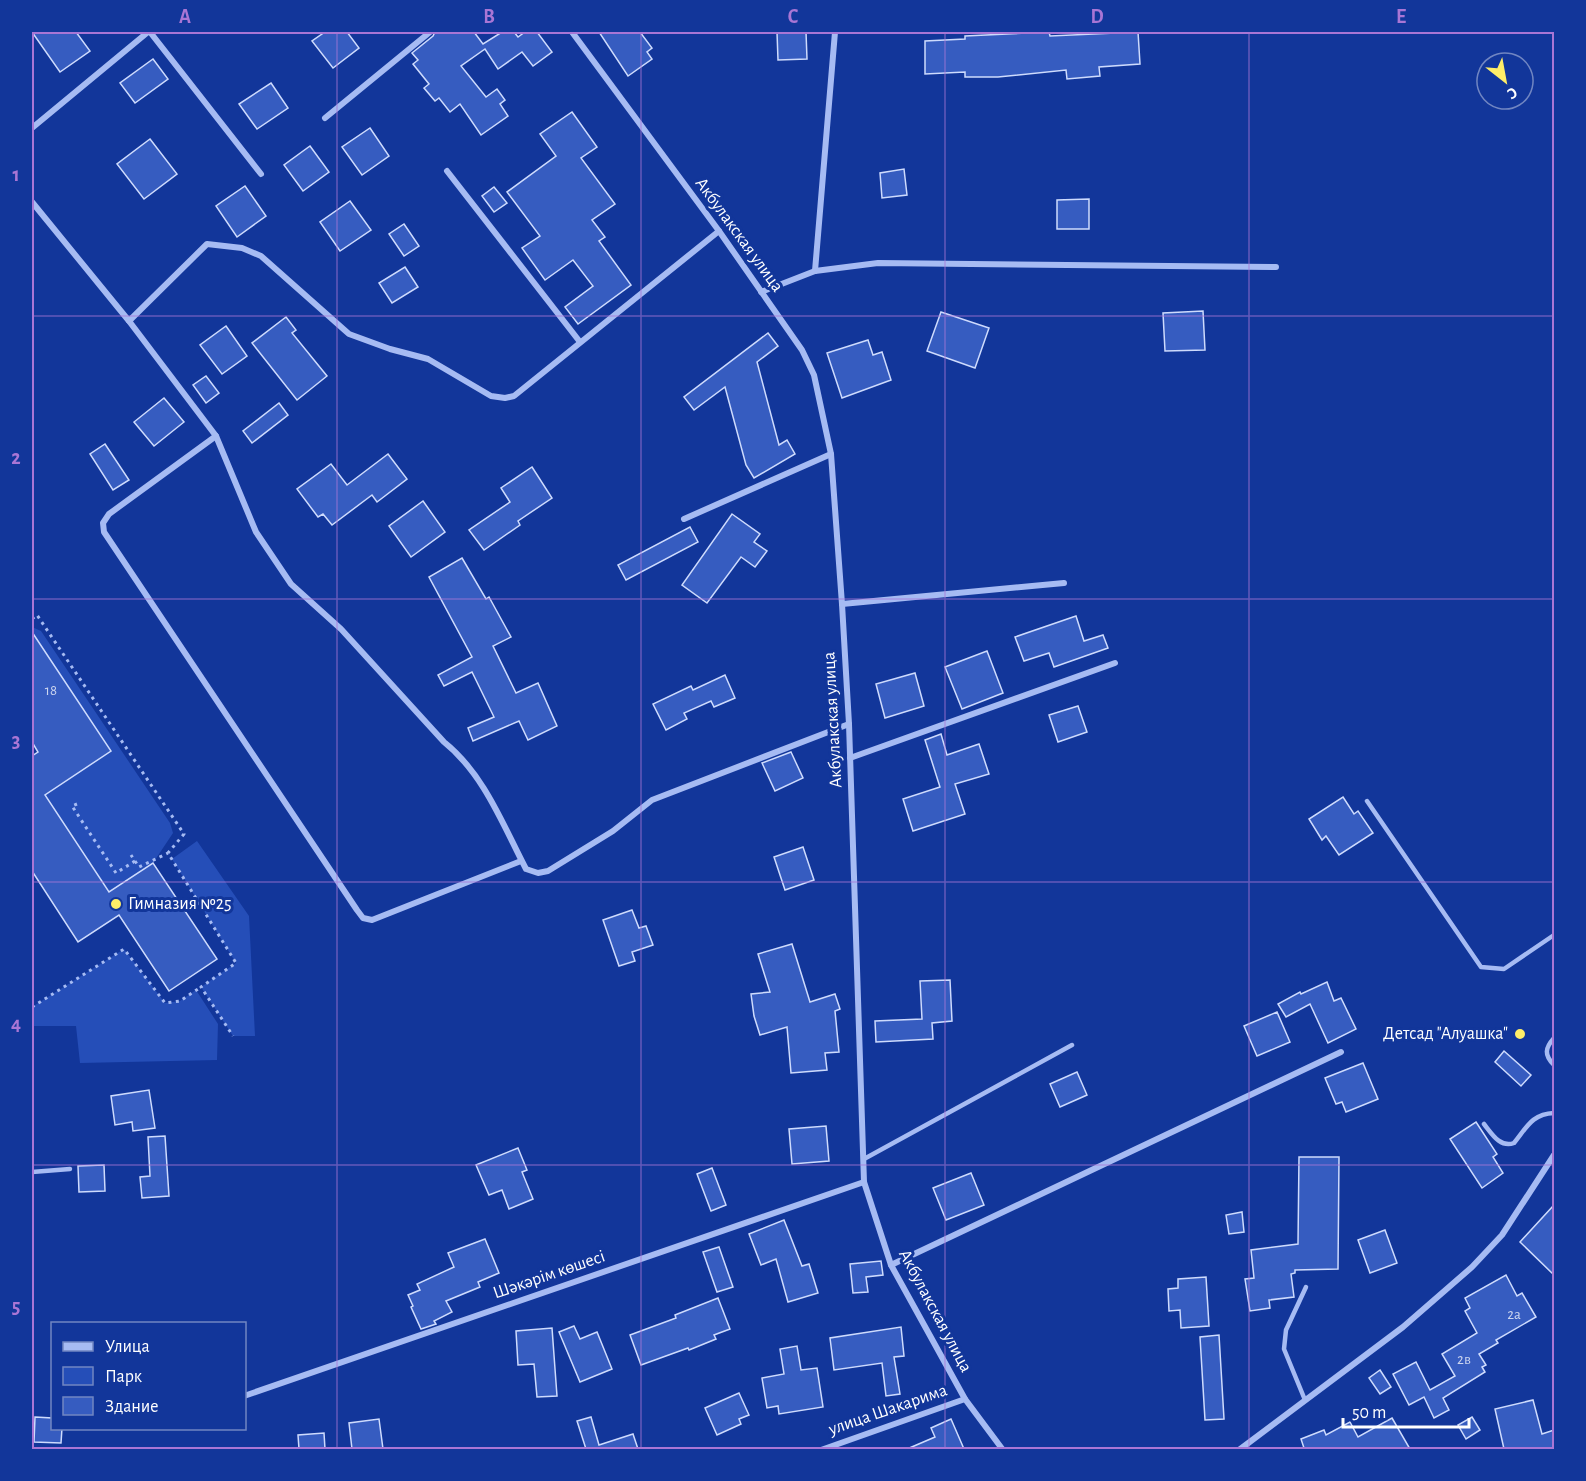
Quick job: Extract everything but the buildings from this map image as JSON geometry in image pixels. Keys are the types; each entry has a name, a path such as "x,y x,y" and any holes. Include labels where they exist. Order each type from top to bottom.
{"street":[{"path":"32,128 149,32 261,174"},
{"path":"325,118 430,32"},
{"name":"Акбулакская улица","path":"572,32 719,231 802,350 814,375 831,453 843,604 864,1182 891,1265 965,1399 1004,1449"},
{"path":"815,271 835,32"},
{"path":"447,171 580,342"},
{"path":"32,202 129,321 216,436 256,532 291,584 341,629 436,734 459,754 478,779 526,870 538,873 548,871 613,831 652,800 849,724"},
{"path":"129,321 207,244 243,248 261,256 349,334 390,350 428,359 490,396 505,399 514,396 719,231"},
{"path":"761,292 815,271 878,263 1276,267"},
{"path":"216,436 109,513 103,523 104,532 357,910 363,918 372,920 521,861"},
{"path":"684,519 831,453"},
{"path":"843,604 1064,583"},
{"path":"850,758 1115,663"},
{"path":"891,1265 1341,1052"},
{"path":"1239,1449 1403,1327 1472,1268 1502,1235 1554,1155"},
{"name":"Шәкәрім көшесі","path":"246,1395 864,1182"},
{"name":"улица Шакарима","path":"821,1449 965,1399"}],"lane":[{"path":"1367,801 1481,967 1504,969 1554,935"},
{"path":"1554,1038 1546,1052 1547,1058 1554,1065"},
{"path":"864,1159 1072,1045"},
{"path":"1484,1124 1499,1142 1509,1145 1514,1143 1534,1117 1554,1113"},
{"path":"32,1172 70,1170"},
{"path":"1305,1400 1284,1348 1286,1330 1306,1287"}],"path":[{"path":"32,619 37,615 184,834 168,853 139,867 131,855"},
{"path":"76,804 72,806 116,873 135,861"},
{"path":"32,1007 124,949 165,1003 180,1001 236,963 168,853"},
{"path":"201,987 233,1036"}],"green space":[{"path":"32,627 41,631 170,823 173,833 153,863 109,892 56,811 32,827 32,797 57,780"},
{"path":"197,841 249,916 255,1036 233,1036 201,987 236,963 172,859"},
{"path":"124,949 165,1003 180,1001 196,990 218,1024 217,1060 80,1063 76,1026 32,1026 32,1007"}],"place":[{"name":"Гимназия №25","path":"116,904"},
{"name":"Детсад \"Алуашка\"","path":"1520,1034"}]}
